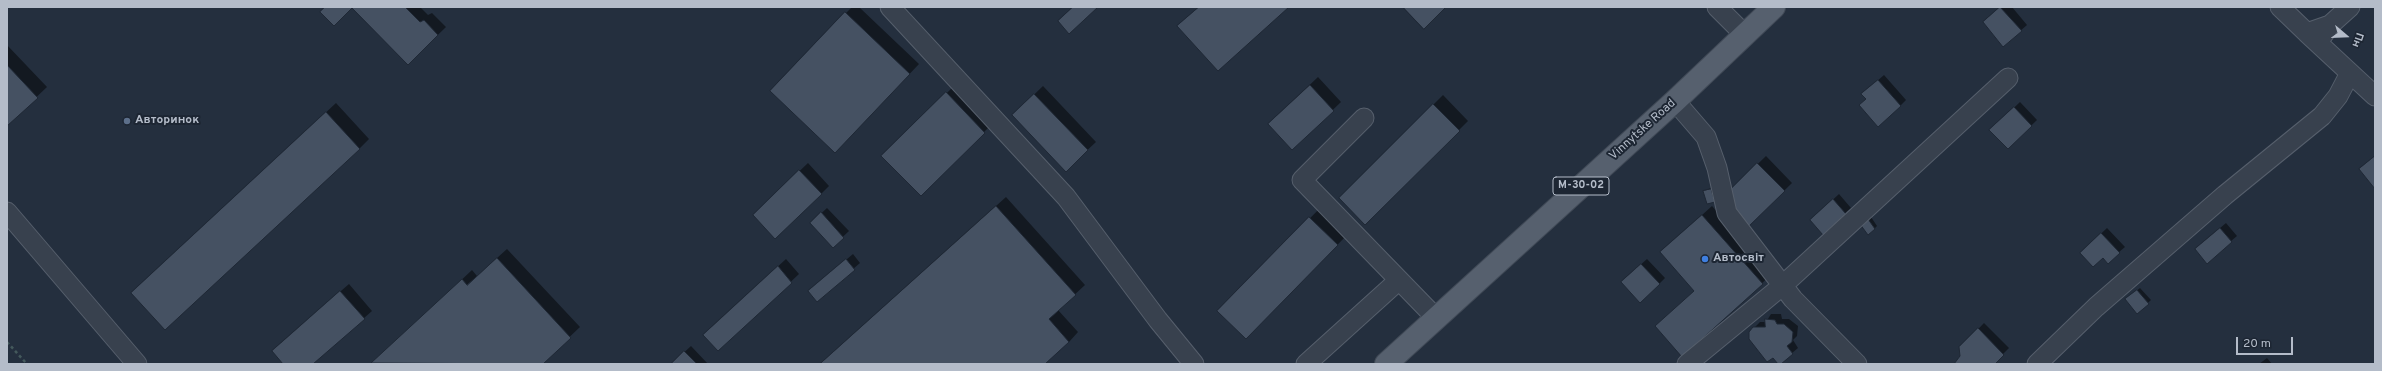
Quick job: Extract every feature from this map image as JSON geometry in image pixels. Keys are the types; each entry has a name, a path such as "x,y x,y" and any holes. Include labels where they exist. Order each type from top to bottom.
{"main road":[{"name":"Vinnytske Road","path":"1386,364 1675,101 1774,7"}],"street":[{"path":"890,7 1066,196 1158,320 1194,364"},
{"path":"1717,7 1745,35"},
{"path":"2280,7 2375,96"},
{"path":"2313,38 2350,7"},
{"path":"2037,364 2102,302 2225,195 2322,116 2338,96 2350,73"},
{"path":"1687,364 1782,286 2008,78"},
{"path":"1675,101 1706,137 1717,168 1727,213 1782,286 1857,364"},
{"path":"1364,118 1302,180 1436,318"},
{"path":"7,212 137,364"},
{"path":"1306,364 1400,280"}],"path":[{"path":"7,342 27,364"}],"building":[{"path":"325,7 405,7 420,22 424,20 438,35 408,65 352,8 334,26 320,12"},
{"path":"1073,7 1098,7 1069,34 1058,21"},
{"path":"1199,7 1289,7 1218,71 1177,26"},
{"path":"1403,7 1446,7 1424,29"},
{"path":"2000,7 2022,31 2003,47 1983,22"},
{"path":"845,12 910,74 835,153 770,91"},
{"path":"7,65 38,98 7,126"},
{"path":"1878,80 1901,106 1878,127 1859,105 1866,99 1861,94"},
{"path":"1310,85 1334,111 1292,150 1268,124"},
{"path":"946,92 985,133 921,196 881,156"},
{"path":"1034,94 1088,150 1066,172 1012,115"},
{"path":"1433,104 1460,131 1365,225 1339,198"},
{"path":"2014,107 2032,126 2008,149 1989,130"},
{"path":"326,112 360,149 165,330 131,293"},
{"path":"2375,156 2375,189 2359,169"},
{"path":"1757,163 1785,191 1748,227 1730,209 1728,192"},
{"path":"799,170 822,194 775,239 753,215"},
{"path":"1711,189 1715,202 1707,204 1703,191"},
{"path":"1833,199 1846,214 1823,235 1810,220"},
{"path":"996,206 1076,295 1049,319 1069,342 1045,364 820,364"},
{"path":"821,212 844,238 833,248 810,223"},
{"path":"1702,215 1763,284 1682,357 1655,326 1694,291 1660,252"},
{"path":"1309,217 1338,245 1246,339 1217,311"},
{"path":"1868,219 1875,229 1868,235 1860,224"},
{"path":"2220,228 2232,242 2207,264 2195,249"},
{"path":"2101,233 2120,253 2108,264 2103,258 2093,267 2080,253"},
{"path":"497,258 571,338 543,364 371,363 462,279 467,285"},
{"path":"846,259 855,270 817,302 808,291"},
{"path":"1641,264 1660,284 1640,303 1621,282"},
{"path":"778,266 792,283 718,351 703,335"},
{"path":"2137,290 2149,304 2137,314 2125,299"},
{"path":"340,291 365,319 313,364 283,364 272,351"},
{"path":"1765,319 1775,320 1777,324 1784,324 1793,332 1792,342 1787,346 1793,354 1781,364 1778,364 1773,358 1767,362 1749,339 1749,332 1753,327 1765,327"},
{"path":"1978,328 2004,355 1995,364 1954,364 1960,356 1959,347"},
{"path":"684,351 697,364 671,364"}],"place":[{"name":"Авторинок","path":"127,121"},
{"name":"Автосвіт","path":"1705,259"}]}
